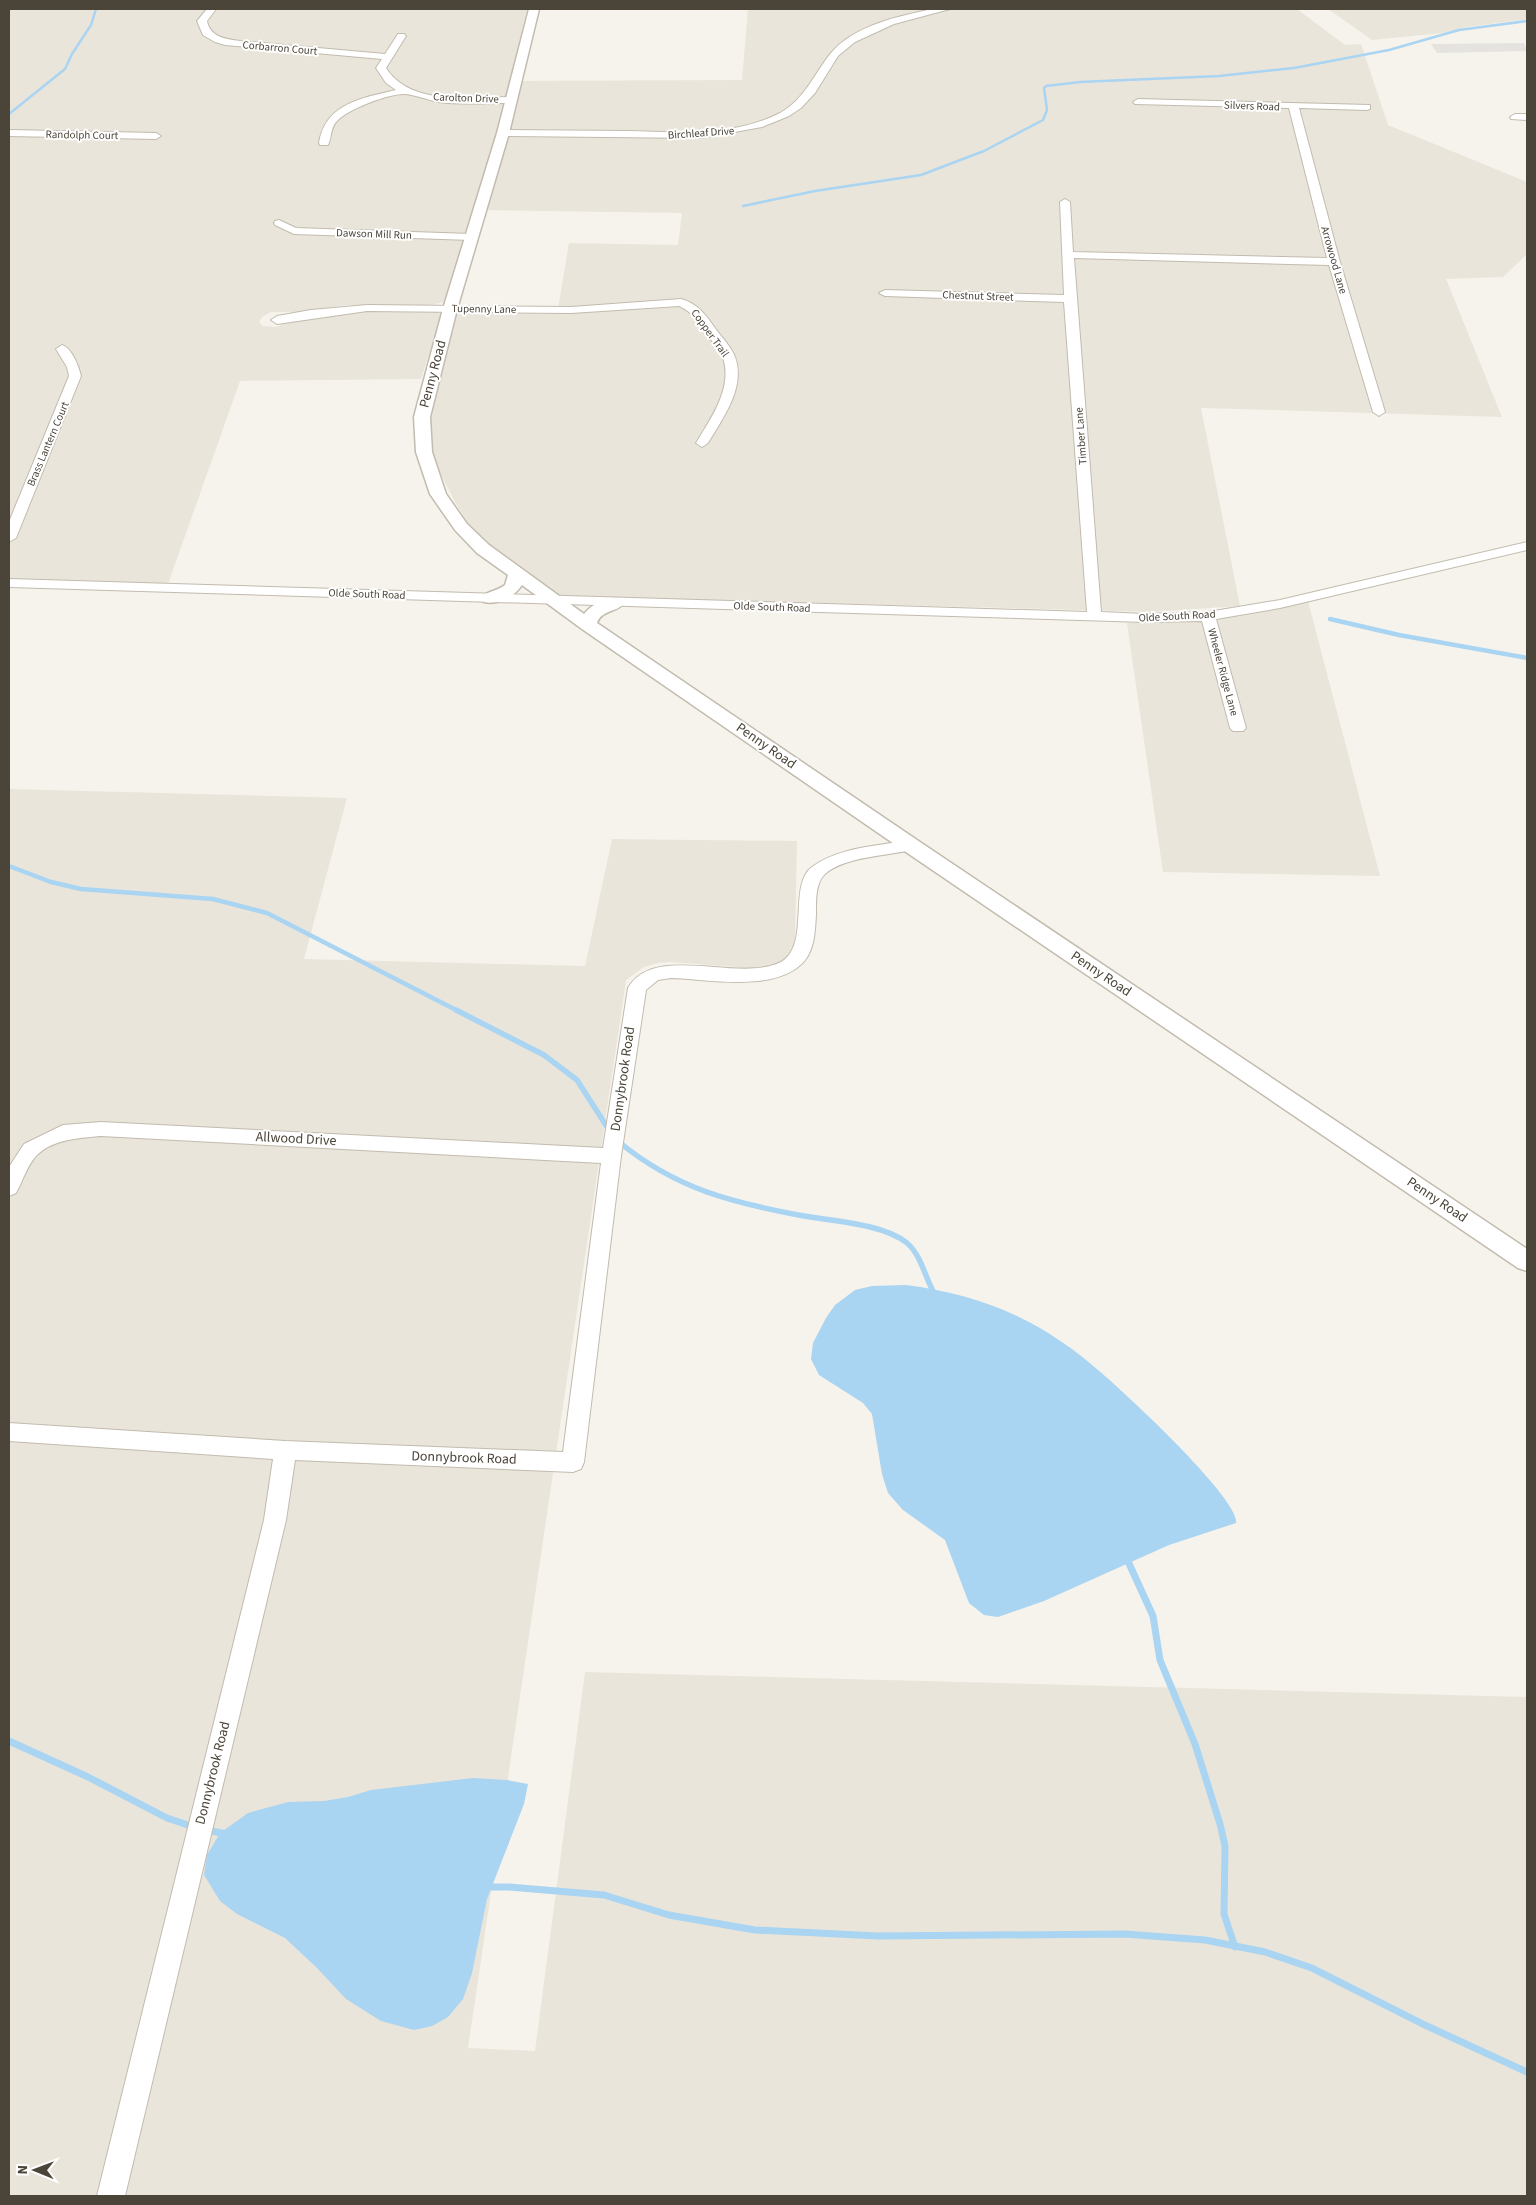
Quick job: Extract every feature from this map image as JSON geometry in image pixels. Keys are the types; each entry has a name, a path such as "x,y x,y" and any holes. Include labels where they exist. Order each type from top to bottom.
{"street":[{"name":"Corbarron Court","path":"212,9 202,21 202,28 206,34 224,42 246,46 386,57"},
{"name":"Penny Road","path":"534,9 503,133 450,309 422,417 424,452 438,494 461,527 483,549 516,575 588,625 1527,1262"},
{"path":"895,9 907,16"},
{"name":"Birchleaf Drive","path":"503,133 702,135 734,131 759,125 786,113 802,101 838,51 861,34 907,16 946,9"},
{"path":"386,57 401,36"},
{"name":"Carolton Drive","path":"386,57 381,68 384,77 404,91 450,99 510,100"},
{"path":"324,144 324,132 328,123 341,113 365,102 404,91"},
{"name":"Silvers Road","path":"1138,102 1294,107 1367,107"},
{"name":"Arrowood Lane","path":"1294,107 1334,262 1379,412"},
{"path":"1515,117 1527,117"},
{"name":"Randolph Court","path":"9,133 156,136"},
{"name":"Timber Lane","path":"1065,202 1070,299 1094,616"},
{"name":"Dawson Mill Run","path":"278,223 294,231 471,237"},
{"path":"1068,255 1334,262"},
{"name":"Chestnut Street","path":"885,293 1070,299"},
{"name":"Tupenny Lane","path":"277,320 350,309 599,309 672,302 681,302 690,306"},
{"name":"Copper Trail","path":"690,306 702,318 722,346 729,357 732,369 731,384 727,396 702,443"},
{"name":"Brass Lantern Court","path":"9,538 75,376 74,367 62,349"},
{"name":"Olde South Road","path":"9,583 1145,618 1208,616 1280,604 1527,546"},
{"path":"490,598 509,591 514,586 516,575"},
{"path":"588,625 590,619 599,608 615,603"},
{"name":"Wheeler Ridge Lane","path":"1208,616 1238,728"},
{"name":"Donnybrook Road","path":"111,2196 275,1520 286,1450 573,1462 612,1156 637,988 653,974 672,972 760,976 781,970 798,956 805,936 810,890 816,872 838,859 910,845"},
{"name":"Allwood Drive","path":"9,1188 17,1170 31,1149 63,1132 101,1129 612,1156"},
{"path":"9,1432 286,1450"}],"shaded area":[{"path":"9,9 527,10 509,81 742,80 748,9 1297,9 1345,45 1361,44 1388,125 1527,182 1527,254 1503,277 1446,279 1502,417 1201,408 1240,606 1153,612 562,596 491,551 472,530 455,502 432,456 428,429 433,398 455,315 464,313 557,314 569,243 678,245 682,213 474,210 444,302 430,305 345,305 298,312 271,312 262,317 259,322 263,326 277,327 290,321 358,311 434,311 439,313 441,317 421,379 240,381 168,584 9,579"},
{"path":"1328,9 1527,9 1527,19 1467,27 1443,33 1372,40"},
{"path":"1524,43 1527,51 1437,53 1431,44"},
{"path":"1308,601 1380,876 1163,872 1127,623 1216,619"},
{"path":"9,789 347,798 304,959 585,966 612,839 797,841 795,943 789,957 778,965 764,969 670,962 658,963 644,967 626,980 468,2048 535,2051 585,1672 1527,1697 1527,2196 9,2196"}],"water":[{"path":"906,1285 950,1293 1006,1311 1050,1334 1070,1348 1111,1381 1153,1420 1200,1469 1232,1510 1236,1523 1169,1545 1044,1601 998,1617 984,1615 969,1603 945,1540 903,1510 888,1493 882,1474 872,1414 863,1403 819,1375 811,1359 813,1343 835,1305 855,1290 872,1286"},
{"path":"473,1778 507,1780 528,1784 524,1804 487,1899 472,1973 463,1999 448,2017 432,2026 414,2030 381,2021 346,1999 285,1938 237,1914 220,1901 204,1875 207,1855 220,1833 248,1813 288,1802 324,1801 348,1797 371,1790"}],"waterway":[{"path":"9,114 65,69 72,54 91,25 96,9"},
{"path":"743,206 815,191 921,175 984,151 1043,120 1047,110 1044,88 1046,86 1080,82 1219,76 1294,68 1389,50 1459,30 1527,21"},
{"path":"1330,619 1399,635 1527,658"},
{"path":"9,866 51,882 81,889 213,899 267,913 458,1011"},
{"path":"456,1010 544,1055 577,1080 609,1130"},
{"path":"619,1142 662,1172 706,1192 753,1206 858,1224 885,1231 907,1243 912,1248 934,1293"},
{"path":"1126,1557 1153,1616 1160,1660 1195,1744 1220,1824 1225,1846 1224,1914 1235,1946"},
{"path":"9,1741 88,1777 167,1818 194,1827"},
{"path":"207,1830 226,1834"},
{"path":"484,1887 509,1887 604,1895 669,1915 755,1930 878,1936 1125,1934 1205,1940 1235,1946"},
{"path":"1235,1946 1265,1952 1312,1968 1427,2026 1527,2072"}]}
